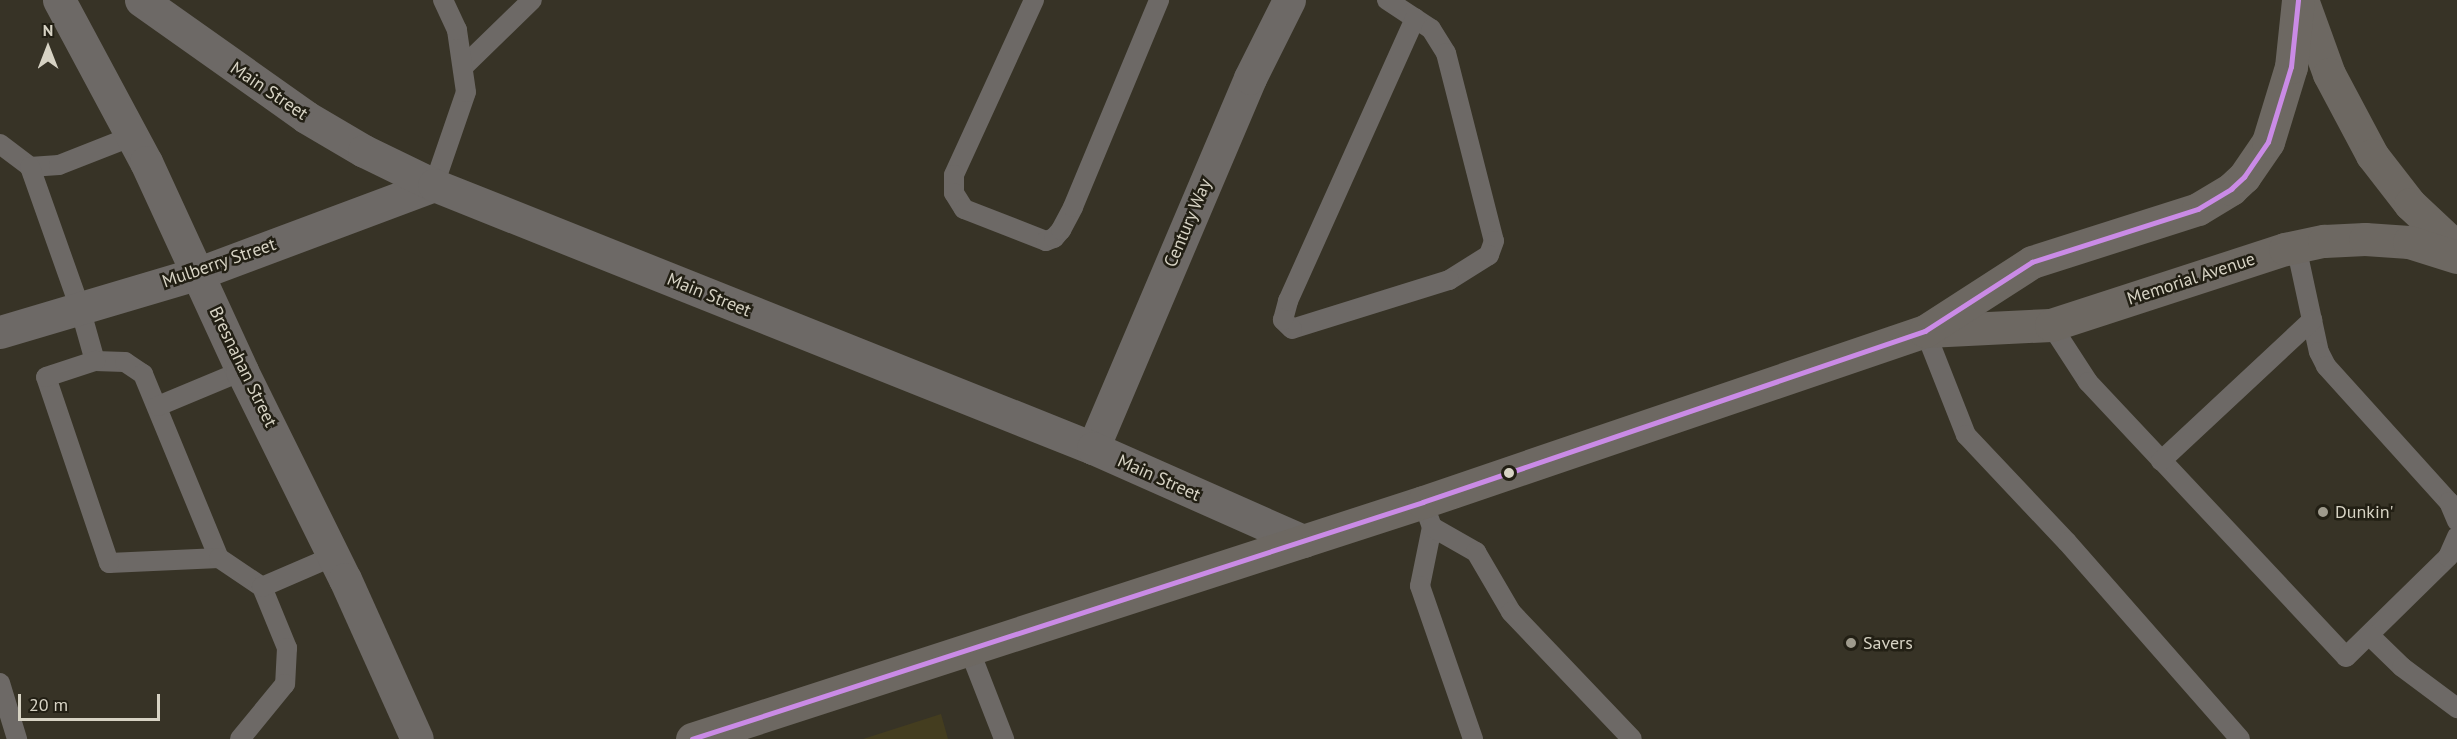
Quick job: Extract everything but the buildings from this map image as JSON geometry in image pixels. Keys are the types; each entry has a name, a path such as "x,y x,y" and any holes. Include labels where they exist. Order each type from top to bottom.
{"main road":[{"name":"Memorial Avenue","path":"692,739 1303,541 1428,515 1925,331 2032,262 2198,209 2231,189 2256,163 2277,120 2291,68 2298,0"},
{"path":"2302,0 2329,74 2372,154 2410,204 2457,248"},
{"name":"Memorial Avenue","path":"1925,331 2051,325 2296,246 2342,239 2388,240 2425,246 2457,257"}],"street":[{"name":"Bresnahan Street","path":"59,0 133,136 199,273 242,371 334,556 417,739"},
{"name":"Main Street","path":"141,0 306,117 364,151 434,185 1093,448 1303,541"},
{"name":"Century Way","path":"1093,448 1250,78 1289,0"},
{"name":"Mulberry Street","path":"0,332 199,273 434,185"}],"lane":[{"path":"434,185 466,92 457,30 443,0"},
{"path":"463,67 532,0"},
{"path":"1034,0 954,175 954,193 964,209 1046,241 1054,238 1061,230 1073,207 1159,0"},
{"path":"1387,0 1415,18 1431,29 1446,53 1494,241 1489,255 1449,280 1292,329 1282,320 1288,301 1415,18"},
{"path":"30,167 59,165 133,136"},
{"path":"0,144 30,167 80,308 95,361"},
{"path":"2296,246 2319,352 2331,372 2449,502 2457,521"},
{"path":"2161,461 2312,320"},
{"path":"2051,325 2088,382 2346,657 2448,557 2457,537"},
{"path":"1925,331 1966,435 2067,542 2240,739"},
{"path":"219,558 109,563 46,377 95,361 125,362 143,374 158,405 219,558 262,587 287,648 285,684 240,739"},
{"path":"158,405 242,371"},
{"path":"1428,515 1476,552 1511,612 1632,739"},
{"path":"1428,515 1420,586 1473,739"},
{"path":"262,587 334,556"},
{"path":"2369,635 2402,667 2457,708"},
{"path":"969,649 1004,739"},
{"path":"0,683 17,739"},
{"path":"1608,739 1609,715"}],"shaded area":[{"path":"941,714 948,739 863,739"}],"transit line":[{"path":"692,739 1423,502 1925,331 2032,262 2198,209 2231,189 2244,177 2268,142 2291,67 2298,0"}],"place":[{"name":"Dunkin'","path":"2323,512"},
{"name":"Savers","path":"1851,643"}]}
